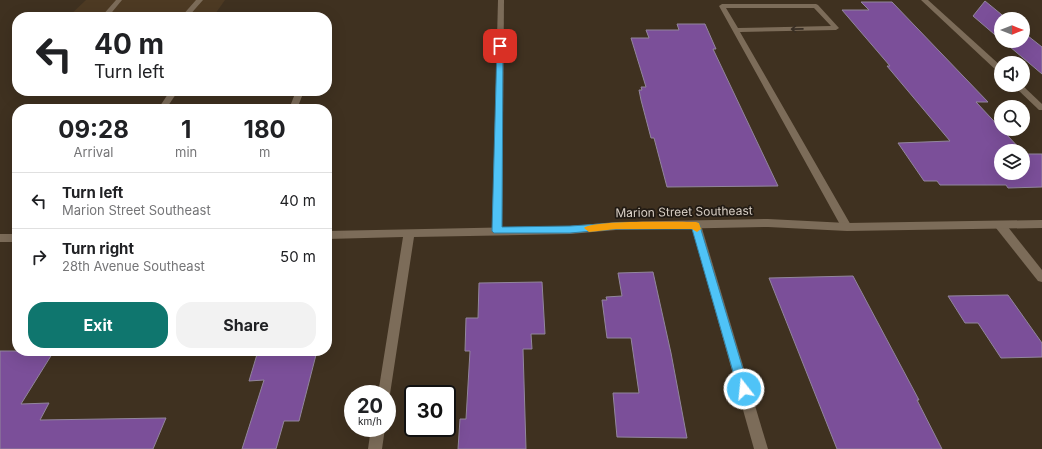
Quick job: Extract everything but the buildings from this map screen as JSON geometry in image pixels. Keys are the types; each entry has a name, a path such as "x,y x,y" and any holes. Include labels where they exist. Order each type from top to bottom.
{"street":[{"path":"108,12 119,0"},
{"path":"189,12 200,0"},
{"path":"497,231 501,0"},
{"path":"924,0 994,64"},
{"path":"736,30 836,28 816,6 722,6 847,227"},
{"path":"1025,92 1042,108"},
{"name":"Marion Street Southeast","path":"332,235 570,230 616,226 696,226 768,223 847,227 1042,224"},
{"path":"1000,225 1042,278"},
{"path":"696,226 761,449"},
{"path":"385,385 409,234"},
{"path":"0,238 12,238"},
{"path":"375,449 377,437"}],"shaded area":[{"path":"86,0 225,0 217,12 73,12"}],"slow traffic":[{"path":"589,228 616,226 696,226 697,229"}],"route":[{"path":"500,46 497,231 570,230 616,226 696,226 744,389"}]}
